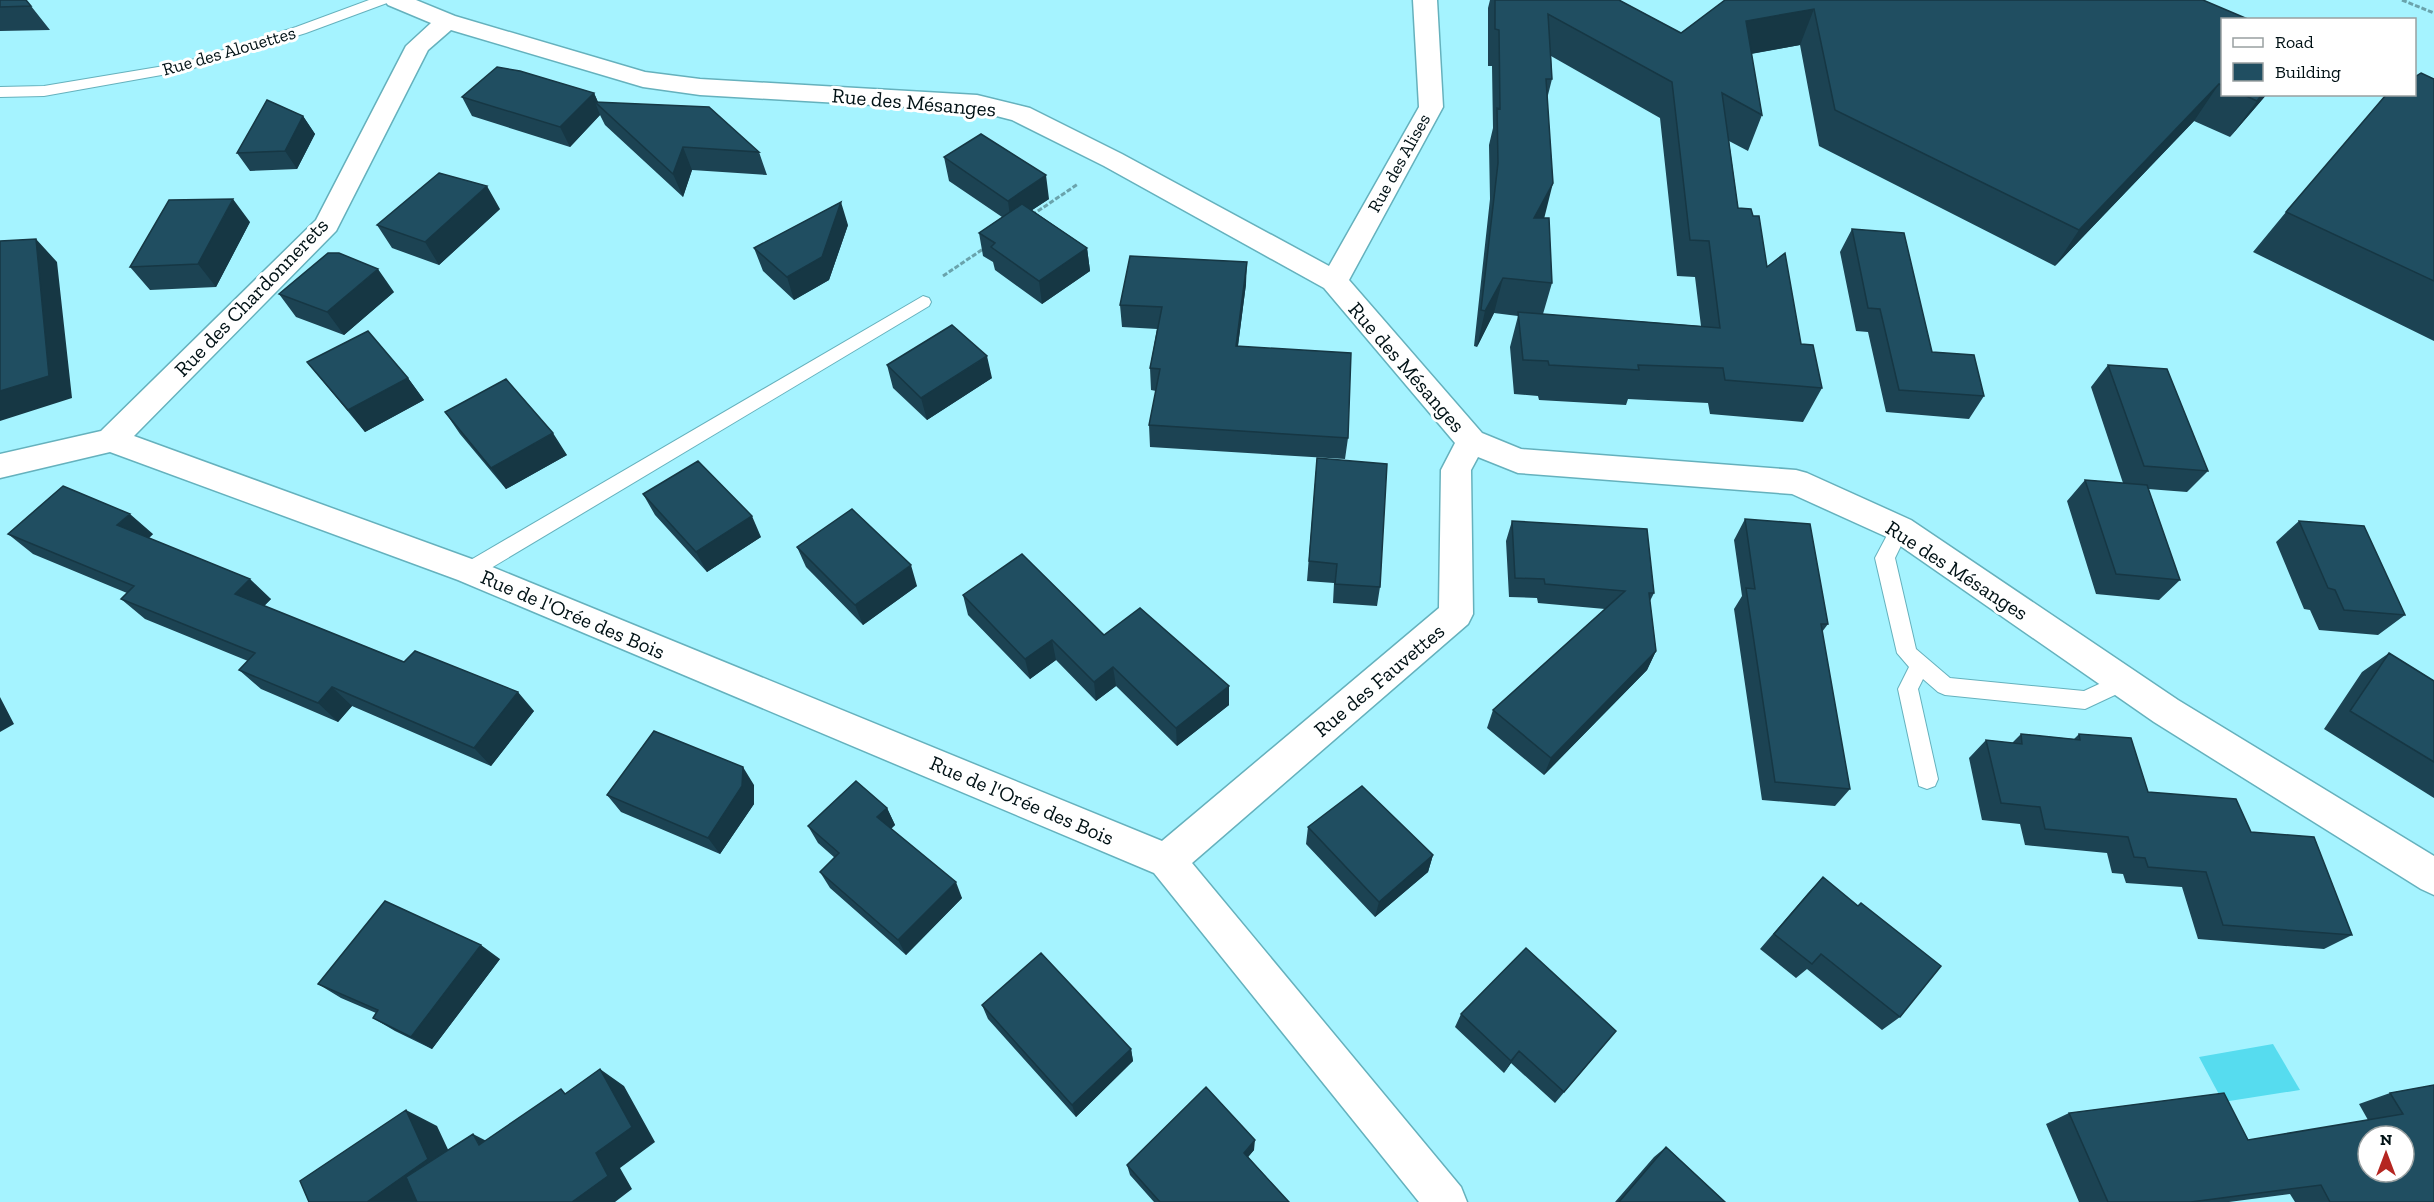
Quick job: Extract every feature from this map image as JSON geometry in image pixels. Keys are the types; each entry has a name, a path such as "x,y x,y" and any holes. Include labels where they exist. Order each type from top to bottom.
{"street":[{"name":"Rue des Mésanges","path":"396,0 447,21 643,79 700,87 977,103 1021,114 1113,160 1334,281 1471,441 1518,461 1797,482 1900,529 2166,711 2434,877"},
{"name":"Rue des Alises","path":"1334,281 1431,106 1425,0"},
{"name":"Rue des Chardonnerets","path":"111,440 327,225 418,46 447,21"},
{"path":"0,466 111,440"},
{"name":"Rue de l'Orée des Bois","path":"111,440 469,571 1167,861 1446,1202"},
{"name":"Rue des Fauvettes","path":"1167,861 1456,614 1456,470 1471,441"}],"lane":[{"name":"Rue des Alouettes","path":"0,92 44,91 184,67 301,30 382,0"},
{"name":"Rue de l'Orée des Bois","path":"469,571 923,302"},
{"path":"1900,529 1885,558 1907,653 1945,686 2085,700 2125,681"},
{"path":"1920,664 1908,689 1927,779"}],"path":[{"path":"2402,0 2434,13"},
{"path":"1026,219 1113,160"},
{"path":"923,302 930,285 988,246"}],"water":[{"path":"2273,1044 2300,1090 2223,1102 2199,1057"}],"building":[{"path":"0,0 26,0 31,6 0,7"},
{"path":"1495,0 1619,0 1681,33 1725,0 2203,0 2245,18 2221,18 2221,85 2219,84 2079,230 1835,110 1814,9 1746,21 1762,115 1722,93 1738,208 1751,209 1753,216 1759,216 1767,267 1785,253 1801,344 1813,345 1822,388 1725,380 1723,368 1638,365 1639,370 1549,365 1548,361 1523,360 1518,312 1720,328 1709,241 1690,240 1672,82 1548,14 1552,79 1546,79 1553,183 1534,218 1549,218 1552,283 1503,278 1485,311 1481,310 1498,163 1499,30 1495,29"},
{"path":"497,67 520,71 594,93 560,127 462,97"},
{"path":"2421,73 2434,79 2434,281 2286,212 2385,96 2416,96 2416,76"},
{"path":"2246,96 2261,96 2257,101"},
{"path":"267,100 303,116 285,151 237,153"},
{"path":"595,102 709,107 759,152 683,147 673,174"},
{"path":"981,134 1046,175 1008,201 944,157"},
{"path":"439,173 487,186 425,242 377,225"},
{"path":"233,199 198,264 130,267 169,200"},
{"path":"841,202 822,257 787,277 754,248"},
{"path":"1022,204 1087,248 1039,281 991,247 995,243 979,233"},
{"path":"1852,229 1904,233 1932,352 1974,355 1984,396 1899,390 1880,309 1868,308"},
{"path":"36,239 49,376 0,391 0,241"},
{"path":"328,253 339,253 378,269 327,312 279,294"},
{"path":"1130,256 1247,262 1236,346 1351,353 1348,438 1149,425 1160,369 1150,368 1162,307 1120,305"},
{"path":"952,325 987,356 921,398 887,365"},
{"path":"368,331 408,378 348,410 307,362"},
{"path":"2108,365 2167,369 2208,471 2144,466"},
{"path":"506,379 553,433 491,468 445,412"},
{"path":"1317,458 1387,464 1380,587 1335,584 1337,564 1309,561"},
{"path":"698,461 752,516 696,552 643,494"},
{"path":"2085,480 2147,485 2180,580 2116,574"},
{"path":"63,486 130,514 117,525 250,579 235,594 404,662 415,651 518,692 474,748 332,687 318,703 239,670 255,653 121,599 134,586 8,534"},
{"path":"852,509 911,565 855,605 797,547"},
{"path":"1745,519 1810,524 1828,624 1821,624 1850,789 1775,782 1746,588 1755,589"},
{"path":"1512,521 1647,529 1654,593 1649,593 1656,651 1551,758 1493,710 1625,591 1545,584 1544,579 1515,578"},
{"path":"2299,521 2364,526 2405,615 2344,610 2335,590 2328,588"},
{"path":"1022,554 1104,635 1140,608 1229,686 1176,728 1113,667 1094,682 1052,640 1025,659 963,595"},
{"path":"2389,653 2434,681 2434,762 2350,711"},
{"path":"654,731 743,767 742,786 708,838 607,795"},
{"path":"2021,734 2080,740 2079,734 2131,738 2148,792 2236,799 2251,832 2314,837 2352,935 2223,925 2206,872 2148,867 2145,858 2134,857 2128,837 2045,829 2040,807 2001,803 1986,740 2022,744"},
{"path":"856,781 887,808 877,817 956,882 898,940 820,872 839,853 808,826"},
{"path":"1362,786 1433,855 1379,902 1308,827"},
{"path":"1823,877 1858,906 1861,903 1941,966 1900,1017 1821,954 1812,964 1774,934"},
{"path":"385,901 481,945 411,1037 373,1018 378,1010 318,984"},
{"path":"1526,948 1616,1031 1564,1092 1519,1051 1511,1061 1461,1014"},
{"path":"1041,953 1131,1049 1072,1105 982,1005"},
{"path":"600,1069 632,1127 596,1153 608,1176 572,1202 417,1202 406,1177 473,1134 479,1145 561,1089 565,1094"},
{"path":"2434,1085 2434,1202 2330,1202 2321,1185 2191,1202 2108,1202 2069,1113 2224,1093 2248,1140 2403,1114 2390,1093"},
{"path":"1206,1087 1255,1140 1244,1153 1289,1202 1160,1202 1127,1165"},
{"path":"406,1110 428,1159 367,1202 309,1202 300,1181"},
{"path":"1666,1147 1725,1202 1619,1202"}]}
